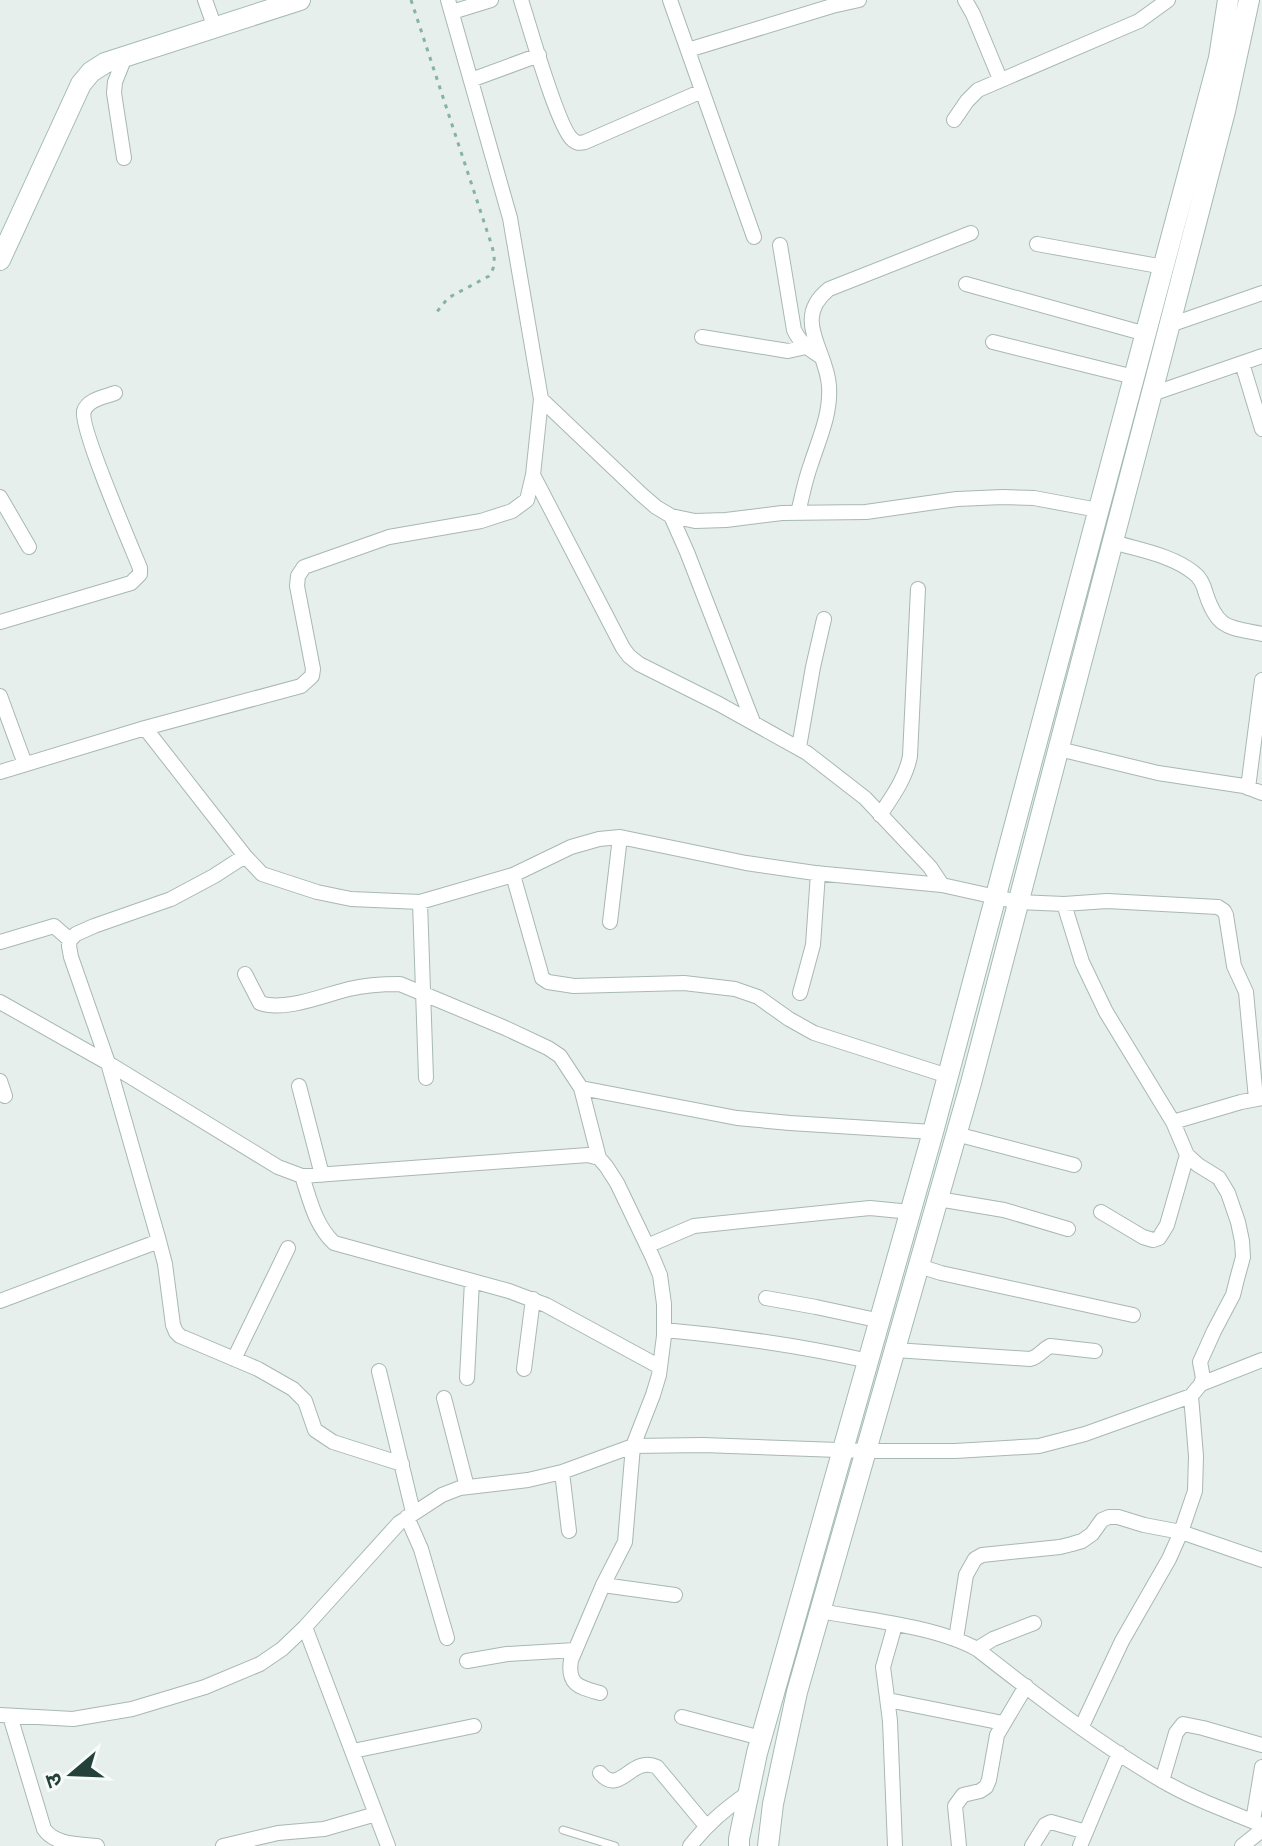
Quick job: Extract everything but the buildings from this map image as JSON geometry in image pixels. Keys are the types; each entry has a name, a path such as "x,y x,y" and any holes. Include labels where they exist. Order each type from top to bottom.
{"main road":[{"path":"0,260 81,84 91,72 125,57 300,0"},
{"path":"739,1846 761,1738 881,1321 997,898 1219,58 1228,0"},
{"path":"768,1846 773,1804 797,1692 938,1199 1059,749 1225,111 1249,0"}],"street":[{"path":"205,0 215,28"},
{"path":"0,772 145,728 301,686 312,676 313,669 297,586 298,576 304,567 389,537 481,521 512,511 527,500 533,475 541,399 510,218 450,6 491,0"},
{"path":"521,0 565,128 571,139 578,143 702,91"},
{"path":"670,0 754,237"},
{"path":"688,50 859,0"},
{"path":"965,0 1000,79"},
{"path":"954,120 978,90 1139,21 1168,0"},
{"path":"471,80 539,55"},
{"path":"124,158 114,93 125,57"},
{"path":"798,513 826,422 829,401 827,372 811,321 820,296 829,289 971,233"},
{"path":"1037,244 1164,267"},
{"path":"780,245 791,322 799,339 820,356"},
{"path":"966,284 1146,334"},
{"path":"1170,325 1262,293"},
{"path":"702,337 788,351 806,347"},
{"path":"993,342 1134,377"},
{"path":"1152,394 1262,356"},
{"path":"1242,363 1262,429"},
{"path":"0,622 131,583 140,574 83,417 92,401 115,393"},
{"path":"541,399 656,507 681,519 707,521 798,513 866,512 957,499 1003,497 1034,498 1098,510"},
{"path":"533,475 629,656 799,747 865,798 930,867 942,885"},
{"path":"0,497 29,547"},
{"path":"671,516 753,722"},
{"path":"1113,542 1161,556 1191,570 1203,583 1215,617 1235,628 1262,634"},
{"path":"880,815 899,786 910,756 918,589"},
{"path":"799,747 824,619"},
{"path":"1059,749 1158,773 1255,790 1262,680"},
{"path":"0,696 25,764"},
{"path":"145,728 262,874 317,892 351,899 420,902 513,875 571,847 620,837 746,863 942,885 1018,902 1159,903 1210,906 1224,911 1234,966 1246,992 1259,1099 1173,1122"},
{"path":"610,922 620,837"},
{"path":"245,856 171,899 76,934 70,940 71,957 108,1063 159,1241 176,1332 258,1369 293,1389 305,1401 315,1430 324,1437 402,1464"},
{"path":"800,993 813,945 818,873"},
{"path":"513,875 542,978 548,982 574,986 684,983 735,989 758,997 814,1033 948,1076"},
{"path":"420,902 426,1078"},
{"path":"97,1846 49,1837 5,1716 73,1719 132,1709 205,1687 260,1664 305,1627 410,1515 442,1495 467,1487 528,1480 562,1472 633,1446 955,1451 1039,1446 1085,1434 1191,1396 1203,1378 1200,1362 1233,1295 1243,1257 1238,1222 1219,1178 1187,1155 1173,1122 1106,1012 1082,962 1064,904"},
{"path":"0,942 54,926 70,940"},
{"path":"245,974 260,1003 268,1006 294,1003 353,988 400,984 548,1048 560,1056 581,1088 599,1158 617,1183 660,1275 664,1304 660,1367 653,1395 633,1446 625,1542 603,1585 569,1671 576,1685 600,1693"},
{"path":"0,1002 108,1063 278,1167 302,1176 588,1155 599,1158"},
{"path":"0,1081 5,1096"},
{"path":"299,1086 322,1175"},
{"path":"581,1088 737,1118 933,1132"},
{"path":"956,1134 1074,1165"},
{"path":"1101,1212 1143,1237 1159,1238 1167,1225 1187,1155"},
{"path":"302,1176 317,1222 334,1243 533,1299 660,1367"},
{"path":"938,1199 1004,1210 1068,1229"},
{"path":"647,1246 682,1231 709,1224 870,1208 911,1212"},
{"path":"0,1301 159,1241"},
{"path":"234,1359 288,1248"},
{"path":"919,1266 1133,1315"},
{"path":"467,1378 472,1281"},
{"path":"766,1298 881,1321"},
{"path":"524,1369 533,1299"},
{"path":"664,1330 724,1335 869,1361"},
{"path":"895,1350 1030,1359 1036,1358 1050,1346 1095,1351"},
{"path":"1201,1384 1262,1360"},
{"path":"1238,1369 1262,1373"},
{"path":"379,1371 402,1464 410,1515 447,1638"},
{"path":"1081,1728 1122,1641 1169,1559 1195,1491 1196,1456 1191,1396"},
{"path":"444,1398 467,1487"},
{"path":"562,1472 569,1531"},
{"path":"956,1639 966,1575 975,1559 982,1555 1060,1547 1082,1541 1092,1534 1102,1520 1109,1517 1181,1532 1262,1560"},
{"path":"603,1585 675,1595"},
{"path":"820,1611 935,1632 977,1649 1081,1728 1162,1781 1259,1825"},
{"path":"977,1649 993,1639 1034,1623"},
{"path":"895,1625 883,1667 888,1700 895,1846"},
{"path":"305,1627 388,1846"},
{"path":"467,1661 507,1654 575,1650"},
{"path":"959,1846 955,1806 963,1795 986,1787 997,1735 1026,1686"},
{"path":"888,1700 1003,1723"},
{"path":"682,1717 761,1738"},
{"path":"1162,1781 1176,1733 1183,1724 1262,1745"},
{"path":"353,1751 474,1726"},
{"path":"1032,1846 1045,1825 1051,1822 1083,1839 1119,1753"},
{"path":"600,1773 609,1781 621,1778 644,1764 657,1767 706,1826"},
{"path":"1242,1846 1259,1825 1262,1767"},
{"path":"690,1846 724,1809 748,1793"},
{"path":"223,1846 278,1833 324,1829 376,1814"}],"lane":[{"path":"563,1830 615,1846"}],"path":[{"path":"411,0 482,214 495,263 489,276 448,298 436,313"}]}
